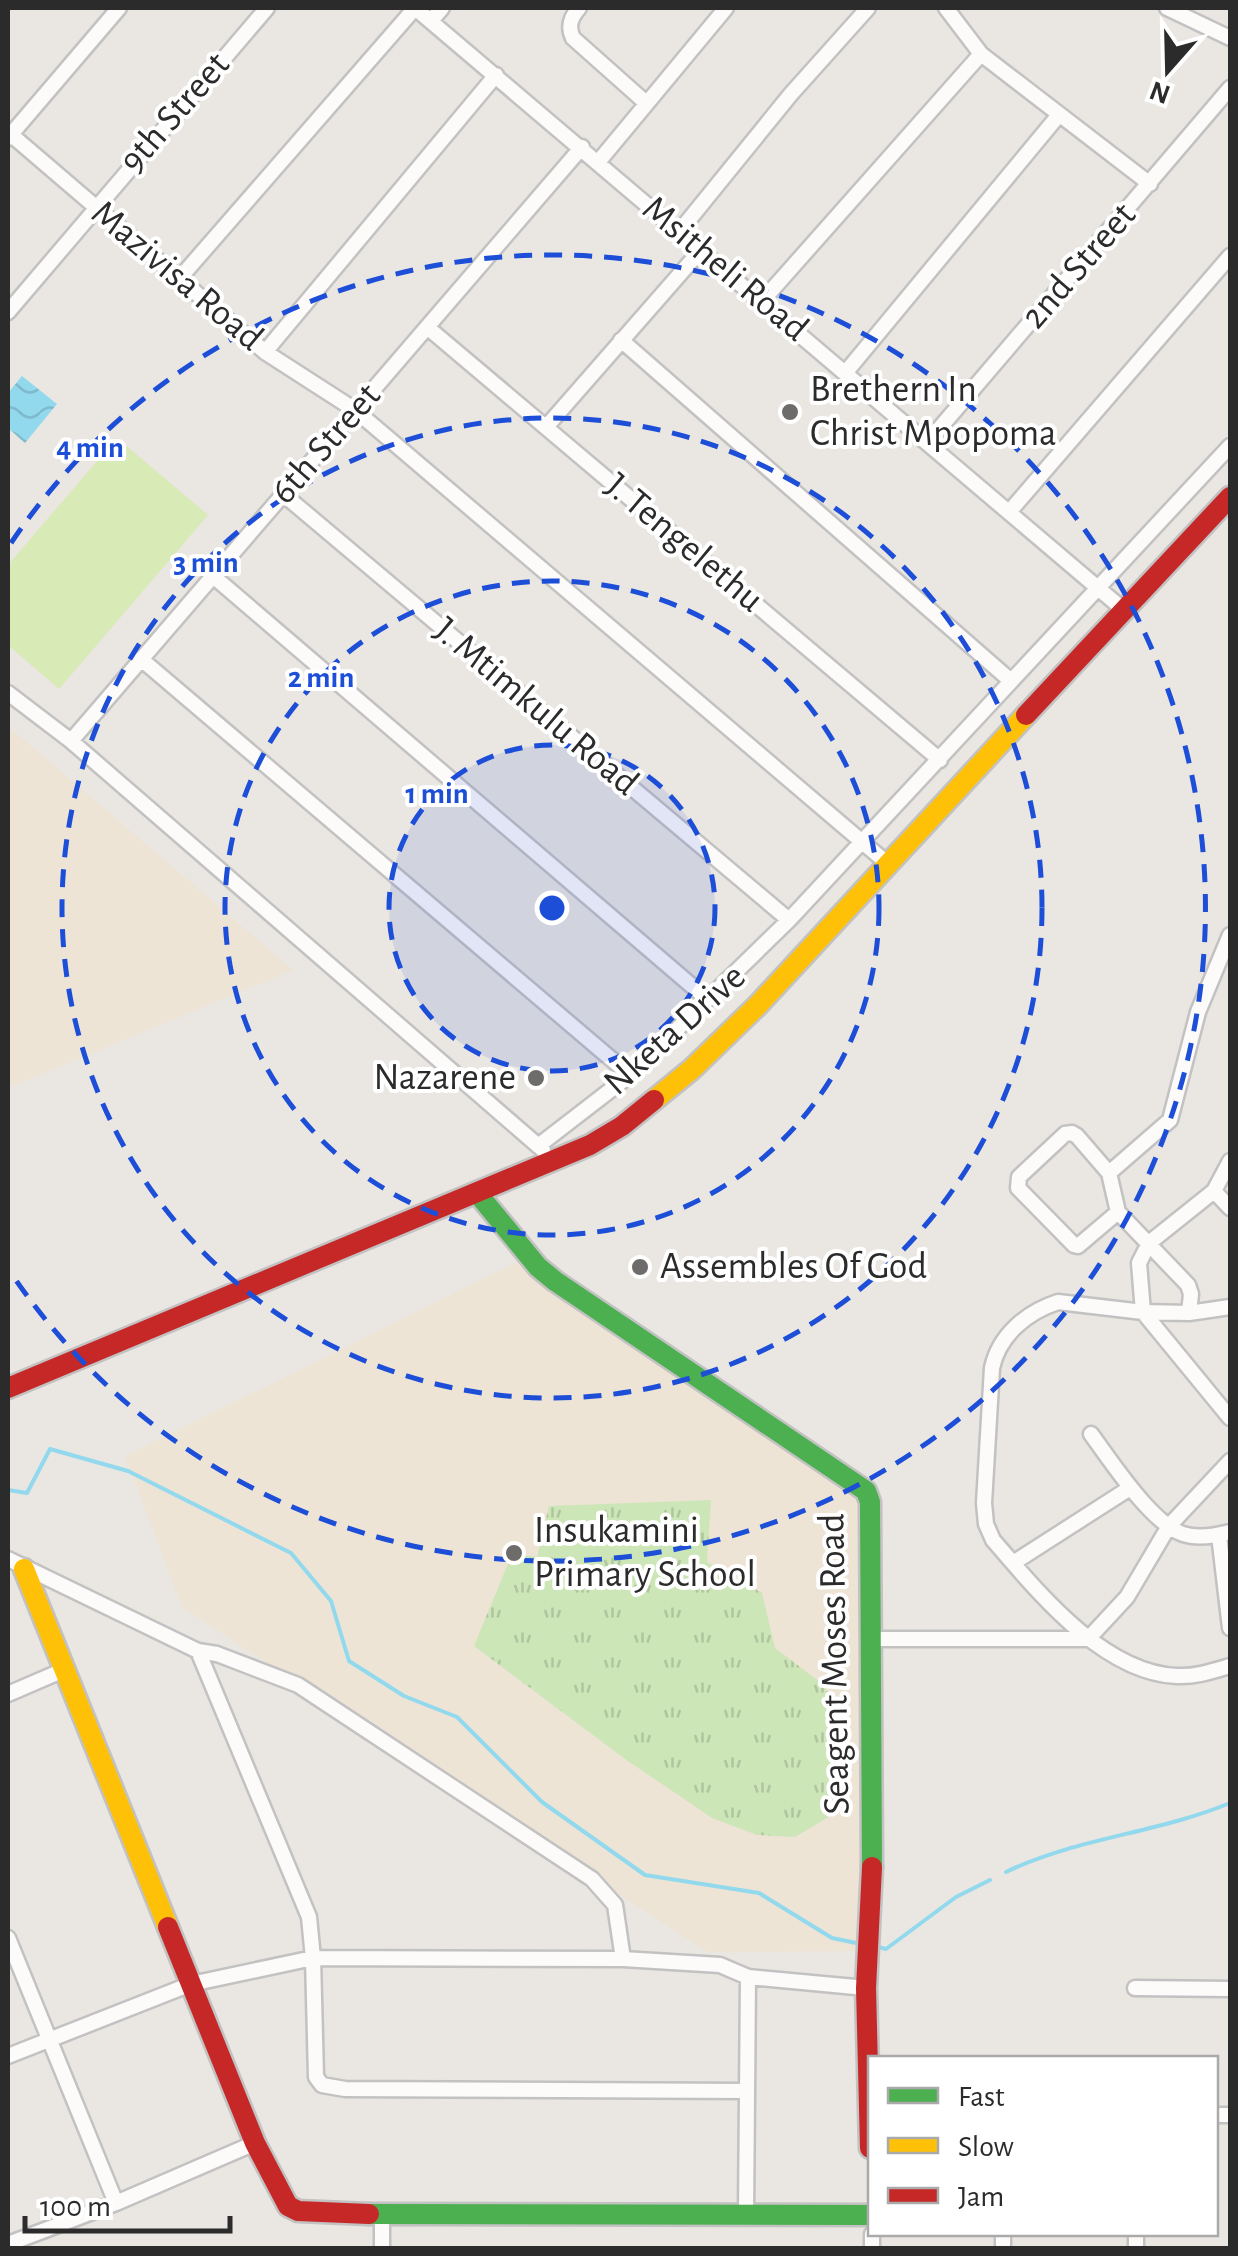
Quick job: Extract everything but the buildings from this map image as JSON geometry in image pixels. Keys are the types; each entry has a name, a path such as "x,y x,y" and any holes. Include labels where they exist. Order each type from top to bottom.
{"street":[{"path":"9,135 119,8"},
{"name":"9th Street","path":"8,312 267,8"},
{"path":"179,279 415,8"},
{"name":"Msitheli Road","path":"415,8 1124,611"},
{"path":"431,21 442,8"},
{"path":"580,8 572,16 572,38 645,102"},
{"path":"599,161 726,8"},
{"path":"679,232 791,94 868,8"},
{"path":"946,8 981,54 1150,184"},
{"path":"1167,8 1230,38"},
{"path":"762,300 981,54"},
{"path":"265,352 496,76"},
{"name":"2nd Street","path":"928,443 1230,88"},
{"path":"846,372 1058,116"},
{"name":"Mazivisa Road","path":"9,135 265,352 355,410 886,863"},
{"name":"6th Street","path":"70,742 582,147"},
{"path":"547,426 701,250"},
{"path":"1010,511 1230,256"},
{"name":"J. Tengelethu","path":"427,327 940,760"},
{"path":"621,340 1011,681"},
{"path":"538,1146 630,1075 789,920 1230,446"},
{"name":"J. Mtimkulu Road","path":"283,494 789,920"},
{"name":"Nketa Drive","path":"8,1388 478,1194 622,1126 692,1069 758,1004 1230,497"},
{"path":"213,576 706,998"},
{"path":"142,659 630,1075"},
{"path":"8,693 70,742 554,1161"},
{"path":"1109,1173 1170,1120 1198,1012 1230,935"},
{"path":"1118,1212 1078,1246 1074,1245 1017,1184 1019,1177 1065,1134 1072,1133 1109,1173 1118,1212 1188,1286 1189,1313"},
{"path":"1230,1160 1214,1191 1149,1243 1139,1263 1143,1312 1230,1418"},
{"path":"1214,1191 1230,1208"},
{"name":"Seagent Moses Road","path":"478,1194 538,1267 866,1491 870,1502 873,1639 868,2068"},
{"path":"1230,1307 1189,1313 1143,1312 1058,1302 1008,1332 995,1354 990,1396 986,1524 993,1540 1013,1563 1088,1639 1120,1659 1156,1673 1194,1676 1230,1666"},
{"path":"1092,1434 1130,1488 1168,1526 1196,1536 1225,1534 1230,1628"},
{"path":"873,1639 1088,1639 1127,1597 1168,1526 1230,1461"},
{"path":"1013,1563 1130,1488"},
{"path":"16,1564 198,1651 217,1654 298,1684 592,1880 615,1905 622,1959"},
{"path":"16,1564 66,1669 255,2143 288,2206 298,2211 382,2216 868,2216"},
{"path":"198,1651 309,1918 314,1958 316,2077 330,2088 747,2091"},
{"path":"8,1694 66,1669"},
{"path":"8,1938 116,2204"},
{"path":"8,2056 191,1984 314,1958 622,1959 720,1965 748,1977 866,1988"},
{"path":"746,2215 748,1977"},
{"path":"1135,1988 1230,1988"},
{"path":"8,2244 116,2204 255,2143"},
{"path":"382,2216 382,2248"}],"shaded area":[{"path":"8,726 293,970 8,1088"},
{"name":"Insukamini Primary School","path":"519,1261 858,1488 866,1500 865,1951 707,1952 182,1607 125,1456"}],"green space":[{"path":"117,438 208,515 59,689 8,645 8,565"},
{"path":"711,1500 707,1562 762,1593 775,1648 820,1682 845,1714 845,1782 827,1818 795,1837 757,1835 712,1818 625,1759 474,1646 512,1554 537,1557 549,1506"}],"water":[{"path":"22,376 57,404 25,443 8,428 8,393"}],"waterway":[{"path":"8,1490 27,1493 50,1449 128,1471 291,1553 331,1601 349,1661 404,1696 457,1717 542,1802 645,1875 759,1893 832,1938 861,1944"},
{"path":"1006,1872 1060,1851 1174,1822 1230,1803"},
{"path":"878,1947 886,1949 956,1897 990,1880"}],"traffic: fast":[{"path":"478,1194 538,1267 555,1281 866,1491 870,1502 872,1867"},
{"path":"369,2214 868,2215"}],"traffic: slow":[{"path":"654,1100 758,1005 1026,715"},
{"path":"24,1569 168,1927"}],"traffic: jam":[{"path":"1026,715 1230,497"},
{"path":"8,1388 590,1145 654,1100"},
{"path":"868,2068 866,1988 872,1867"},
{"path":"168,1927 255,2143 288,2206 298,2211 369,2214"}],"place":[{"name":"Brethern In Christ Mpopoma","path":"790,412"},
{"name":"Nazarene","path":"536,1078"},
{"name":"Assembles Of God","path":"640,1267"},
{"name":"Insukamini Primary School","path":"514,1553"}]}
